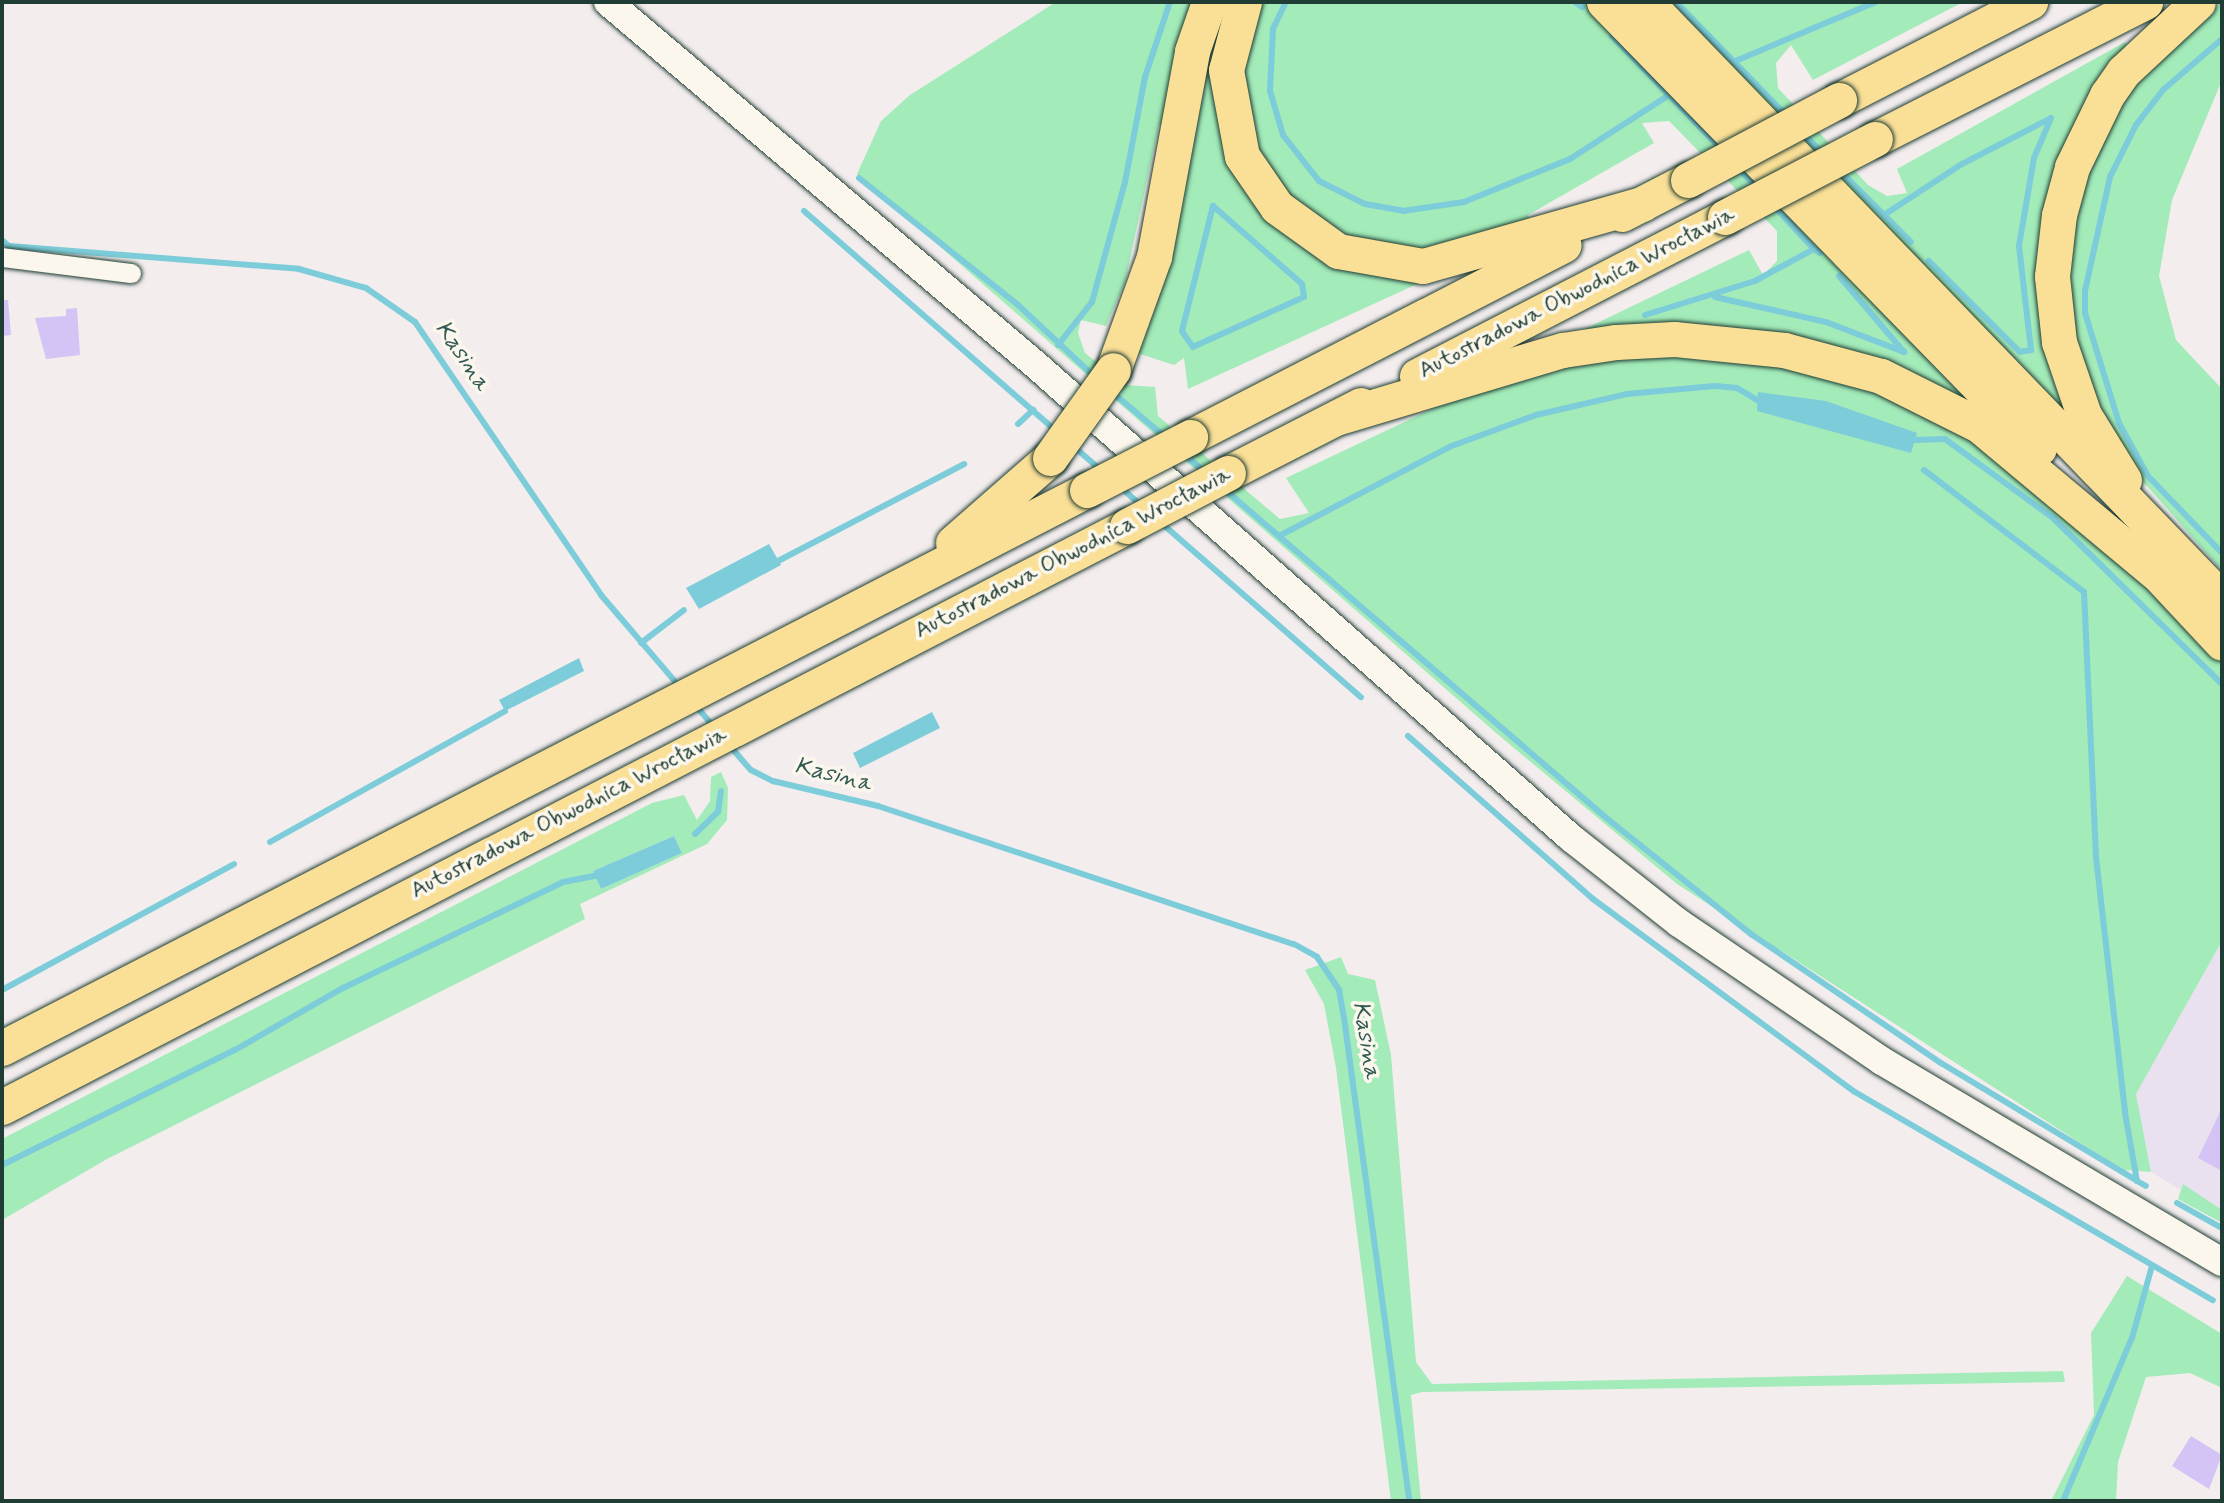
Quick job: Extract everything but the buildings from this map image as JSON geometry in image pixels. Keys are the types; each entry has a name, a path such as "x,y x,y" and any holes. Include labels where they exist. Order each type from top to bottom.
{"highway":[{"path":"907,582 1051,458 1113,370 1154,257 1192,51 1209,2"},
{"path":"1244,2 1226,70 1242,156 1276,207 1338,251 1423,266 1642,204"},
{"path":"1604,2 2097,503 2155,572 2222,643"},
{"path":"1646,2 2222,596"},
{"path":"2,1048 2031,2"},
{"name":"Autostradowa Obwodnica Wrocławia","path":"2,1107 635,778 2145,2"},
{"path":"2198,2 2124,71 2088,127 2059,215 2052,276 2059,342 2084,415 2125,482 2222,596"},
{"path":"1339,417 1563,350 1616,342 1674,339 1784,350 1881,376 1979,425 2155,572"}],"main road":[{"path":"608,2 1047,375 1582,847 1679,923 1882,1061 2148,1223 2222,1262"}],"street":[{"path":"2,257 131,273"}],"shaded area":[{"path":"2222,941 2222,1215 2151,1172 2136,1094"}],"green space":[{"path":"1056,2 1195,2 1168,126 1159,125 1125,282 1106,326 1081,320 1078,333 1085,353 1125,385 1155,387 1158,416 1280,519 1309,513 1286,478 1472,390 1623,354 1737,355 1908,401 2037,479 2222,659 2222,941 2136,1094 2151,1172 2125,1170 2085,1146 1677,884 1495,732 857,174 881,121 910,95"},
{"path":"1224,2 1252,196 1428,279 1188,389 1184,358 1174,365 1137,353 1162,284 1197,88"},
{"path":"1259,2 1585,2 1996,423 1919,384 1568,337 1749,250 1763,275 1777,261 1777,231 1669,121 1642,123 1654,143 1528,215 1532,224 1451,249 1371,248 1308,218 1259,160 1240,81"},
{"path":"1668,2 1963,2 1813,80 1791,45 1776,63 1778,88 1868,185 1887,196 1907,193 1897,169 2125,42 2128,47 2056,179 2075,424"},
{"path":"2222,2 2222,80 2172,200 2159,276 2176,340 2222,389 2222,571 2125,461 2080,368 2066,288 2077,193 2122,95"},
{"path":"721,772 728,788 727,820 707,844 580,904 585,919 107,1159 2,1220 2,1139 652,803 684,795 697,820 710,801 711,777","holes":["674,836 682,853 601,889 593,871"]},
{"path":"1341,957 1348,974 1375,980 1391,1055 1416,1362 1432,1384 2063,1371 2065,1382 1422,1392 1411,1395 1421,1501 1391,1501 1336,1068 1324,1004 1305,970"},
{"path":"2183,1184 2222,1210 2222,1223 2178,1199"},
{"path":"2127,1276 2222,1334 2222,1388 2190,1373 2146,1377 2118,1462 2116,1501 2051,1501 2094,1415 2091,1333"}],"water":[{"path":"1758,392 1826,401 1917,433 1911,453 1757,411"},
{"path":"769,544 781,565 699,609 686,588"},
{"path":"579,658 584,671 505,711 499,700"},
{"path":"932,712 940,728 860,768 853,753"},
{"path":"674,836 682,853 601,889 593,871"}],"waterway":[{"path":"1058,345 1092,302 1125,182 1145,77 1170,2"},
{"path":"1286,2 1273,29 1270,91 1283,135 1319,181 1365,204 1403,211 1464,202 1570,159 1669,95"},
{"path":"1575,2 1582,7"},
{"path":"1676,2 1787,116"},
{"path":"1733,62 1876,2"},
{"path":"1612,36 1722,150"},
{"path":"2222,39 2163,90 2136,125 2110,177 2085,291 2085,313 2119,423 2148,476 2222,553"},
{"path":"1884,215 1962,164 2051,118 2034,158 2019,246 2031,350 2020,352 1929,261"},
{"path":"1802,132 1823,154"},
{"path":"1736,166 1758,189"},
{"path":"1838,169 1911,242"},
{"path":"859,178 1018,305 1096,378"},
{"path":"1772,204 1814,249"},
{"path":"1213,206 1302,284 1304,297 1193,347 1182,331 1213,206"},
{"path":"804,211 1056,431"},
{"name":"Kasina","path":"2,240 9,246 299,269 366,288 415,322 601,595 679,686"},
{"path":"1645,315 1755,281 1814,249 1820,253"},
{"path":"1715,297 1826,322 1904,352 1839,276"},
{"path":"1279,536 1449,447 1536,415 1627,394 1715,386 1737,388 1759,401"},
{"path":"1112,392 1165,437"},
{"path":"1018,424 1033,410"},
{"path":"1915,440 1945,439 2053,518 2222,684"},
{"path":"1072,445 1101,470"},
{"path":"1183,453 1204,471"},
{"path":"778,561 964,464"},
{"path":"1924,470 2084,592 2096,857 2125,1113 2137,1181 2146,1186"},
{"path":"1119,486 1143,507"},
{"path":"1223,488 1604,816 1751,934 1941,1063 2137,1181"},
{"path":"1159,521 1361,697"},
{"path":"641,643 684,610"},
{"name":"Kasina","path":"695,705 713,726"},
{"path":"270,842 505,711"},
{"path":"1408,736 1593,899 1855,1092 2213,1300"},
{"name":"Kasina","path":"729,745 751,770 773,781 878,806 1294,944 1317,957 1339,990 1345,1025 1409,1501"},
{"path":"695,834 718,812 721,791"},
{"path":"2,990 234,864"},
{"path":"2,1165 235,1050 343,988 563,882 595,876"},
{"path":"2177,1203 2222,1228"},
{"path":"2063,1501 2132,1338 2152,1266"}]}
